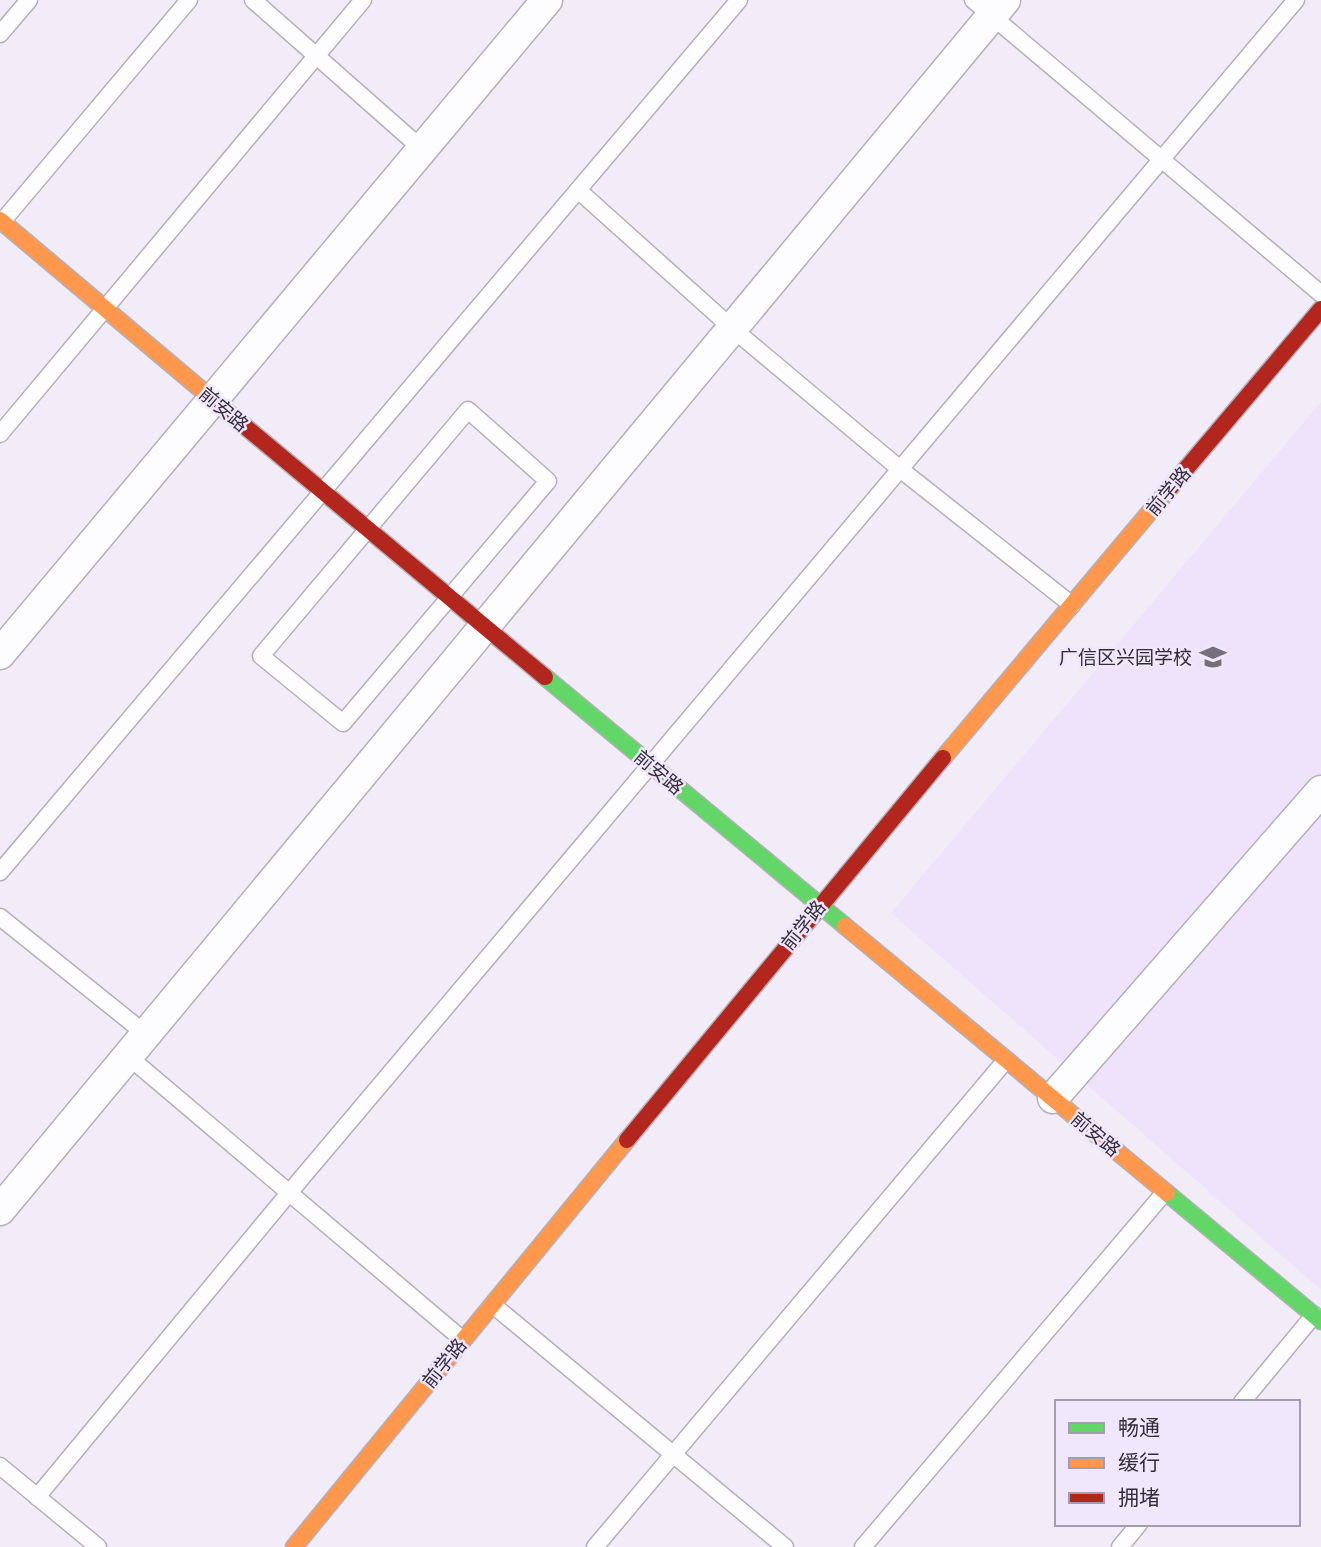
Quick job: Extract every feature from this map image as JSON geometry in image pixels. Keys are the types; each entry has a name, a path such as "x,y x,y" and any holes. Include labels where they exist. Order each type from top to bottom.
{"street":[{"path":"0,654 547,0"},
{"path":"0,1210 733,328 990,5"},
{"name":"前安路","path":"1,222 1317,1318"},
{"name":"前学路","path":"294,1547 819,905 1321,309"},
{"path":"1053,1098 1321,791"}],"lane":[{"path":"0,34 29,0"},
{"path":"1,222 189,0"},
{"path":"253,0 422,149"},
{"path":"0,434 363,0"},
{"path":"0,872 739,0"},
{"path":"37,1497 289,1193 1296,0"},
{"path":"990,5 1162,159 1321,294"},
{"path":"578,190 733,328 901,469 1072,605"},
{"path":"467,410 548,481 450,598 343,723 261,656 467,410"},
{"path":"0,916 289,1193 463,1340"},
{"path":"595,1547 1006,1060"},
{"path":"863,1547 1165,1192"},
{"path":"493,1304 785,1547"},
{"path":"1244,1400 1317,1318"},
{"path":"0,1466 98,1547"},
{"path":"1120,1547 1137,1526"}],"shaded area":[{"name":"广信区兴园学校","path":"1321,402 1321,1290 891,913"}],"traffic: fast":[{"path":"545,677 845,926"},
{"path":"1167,1193 1321,1321"}],"traffic: slow":[{"path":"0,220 217,403"},
{"path":"943,758 1169,489"},
{"path":"845,926 1167,1193"},
{"path":"294,1547 627,1140"}],"traffic: jam":[{"path":"1169,489 1321,309"},
{"path":"217,403 545,677"},
{"path":"627,1140 943,758"}],"place":[{"name":"广信区兴园学校","path":"1213,657"}]}
